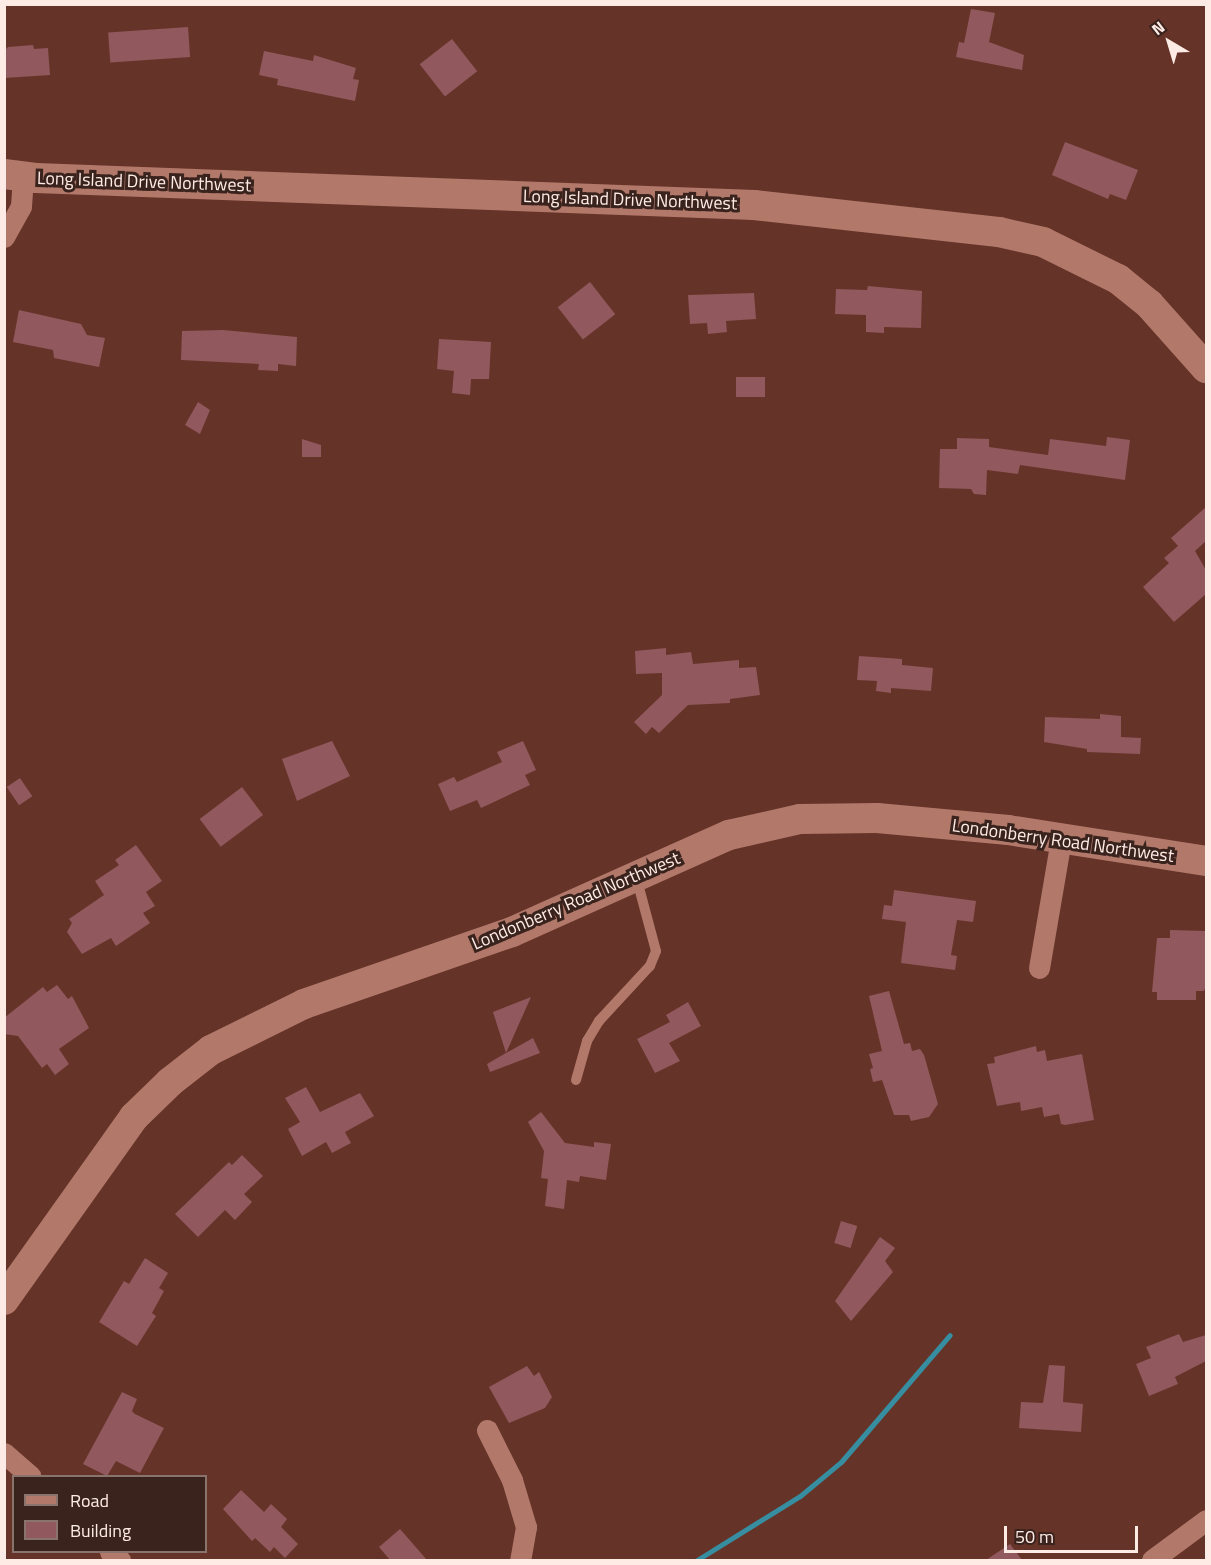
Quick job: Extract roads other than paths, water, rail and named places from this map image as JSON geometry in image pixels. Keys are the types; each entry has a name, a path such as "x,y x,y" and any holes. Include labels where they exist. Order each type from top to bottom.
{"street":[{"path":"4,237 21,206 14,175"},
{"name":"Long Island Drive Northwest","path":"14,175 754,205 999,232 1043,242 1118,279 1149,304 1206,368"},
{"name":"Londonberry Road Northwest","path":"4,1300 134,1117 170,1082 211,1050 304,1004 512,932 729,835 800,819 877,818 1061,838 1206,861"},
{"path":"1039,968 1061,838"},
{"path":"487,1430 512,1480 526,1527 520,1560"},
{"path":"4,1453 29,1475"},
{"path":"1152,1560 1206,1520"}],"lane":[{"path":"576,1080 587,1041 598,1021 650,966 656,951 636,877"}],"waterway":[{"path":"697,1560 800,1496 841,1462 950,1335"}]}
